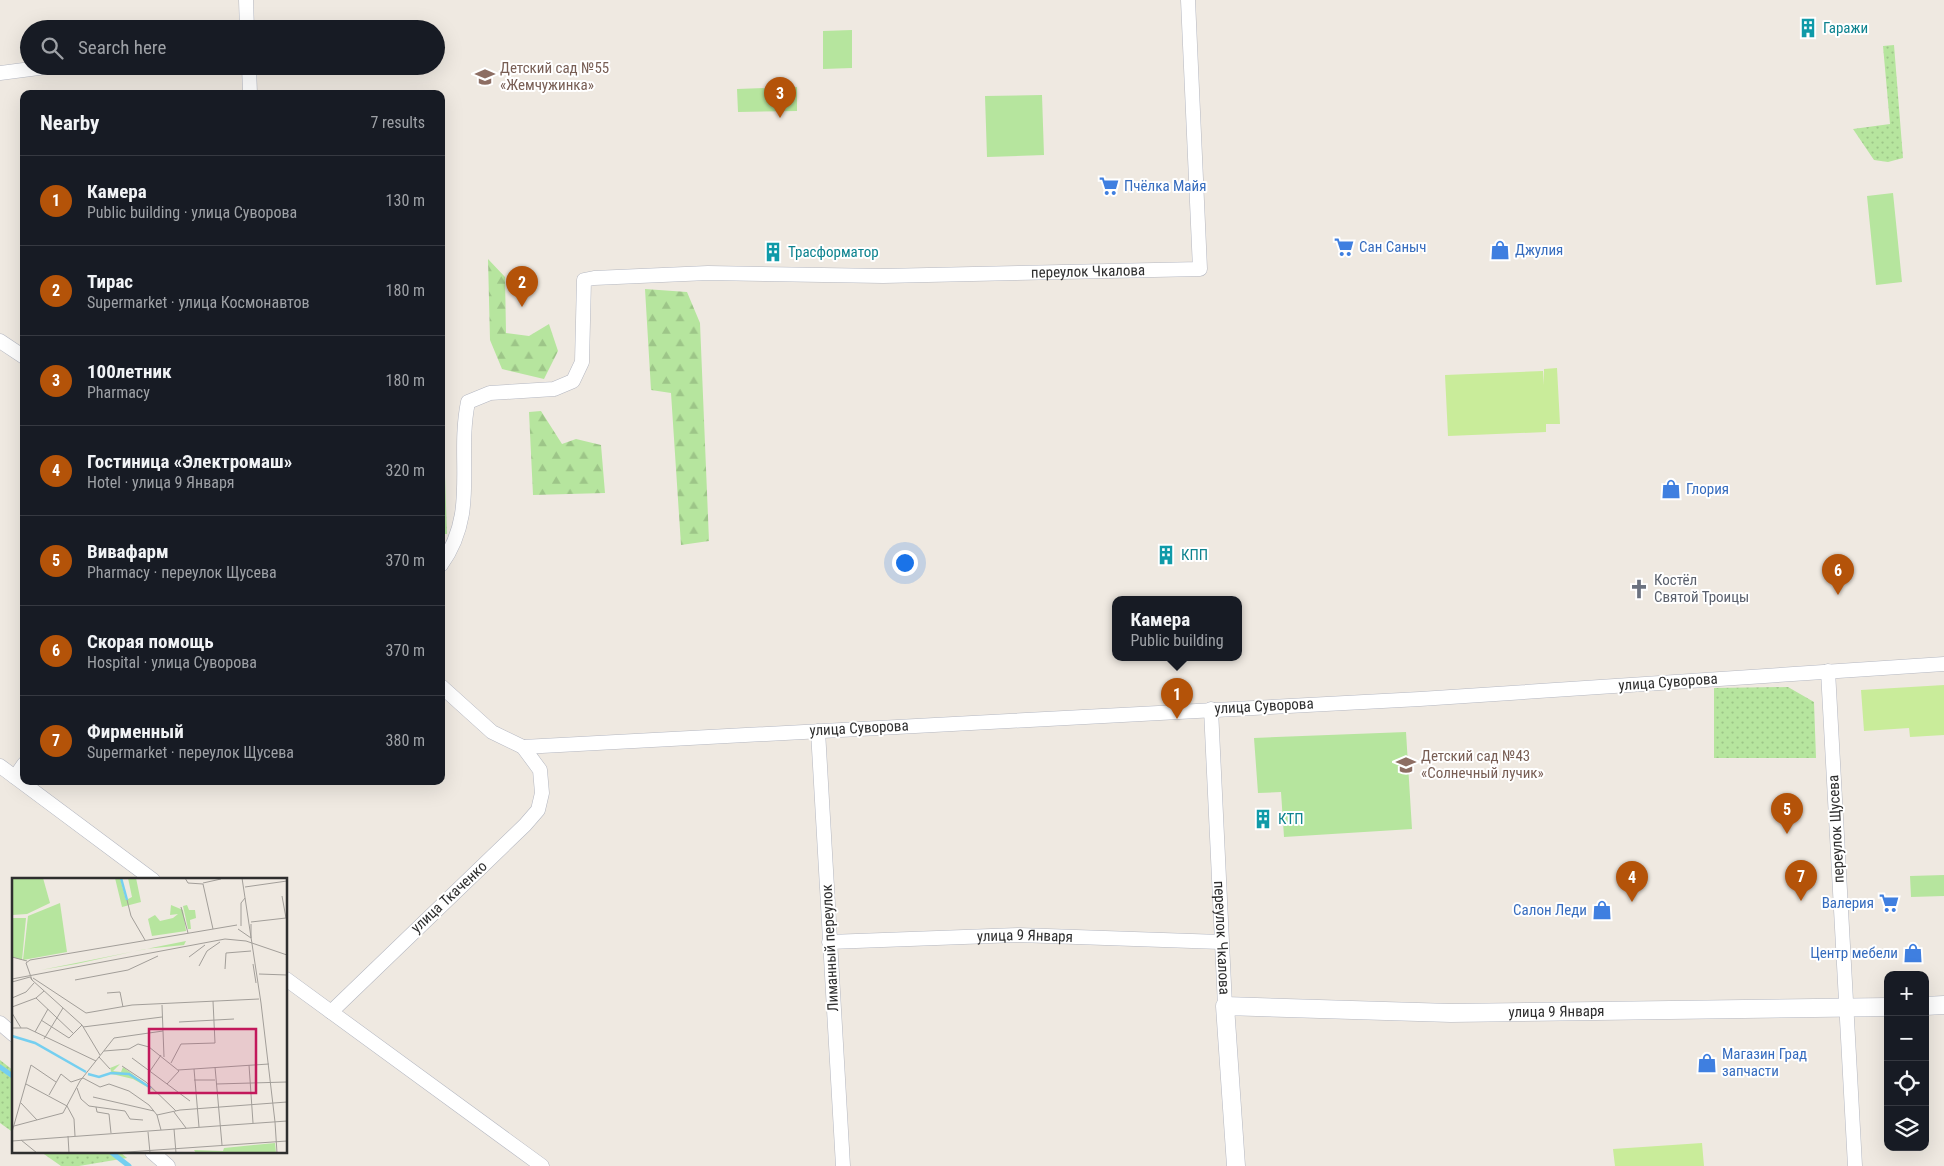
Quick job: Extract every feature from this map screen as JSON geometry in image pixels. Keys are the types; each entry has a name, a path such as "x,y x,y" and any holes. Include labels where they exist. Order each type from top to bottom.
{"street":[{"path":"246,0 247,20"},
{"name":"переулок Чкалова","path":"445,558 456,540 464,510 463,427 468,402 490,393 554,389 574,382 582,362 584,280 708,272 883,276 1200,269 1188,0"},
{"path":"0,73 20,70"},
{"path":"249,75 250,90"},
{"path":"0,341 20,354"},
{"name":"улица Суворова","path":"523,747 1211,708 1420,699 1944,664"},
{"name":"переулок Щусева","path":"1828,672 1855,1166"},
{"path":"445,690 492,732 523,747"},
{"name":"переулок Чкалова","path":"1211,708 1221,942 1236,1166"},
{"name":"Лиманный переулок","path":"818,730 843,1166"},
{"name":"улица Ткаченко","path":"330,1012 359,982 525,825 538,810 542,793 540,770 523,747"},
{"path":"0,766 20,781"},
{"path":"15,777 20,770"},
{"path":"26,785 150,878"},
{"name":"улица 9 Января","path":"829,942 1018,934 1221,942"},
{"path":"288,980 542,1166"},
{"path":"1929,1006 1944,1005"},
{"name":"улица 9 Января","path":"1225,1006 1451,1013 1884,1007"},
{"path":"0,1023 12,1033"},
{"path":"154,1154 168,1166"}],"green space":[{"path":"852,30 852,68 823,69 823,31"},
{"path":"1894,45 1903,158 1888,162 1874,160 1853,129 1890,124 1883,46"},
{"path":"797,87 797,111 738,112 737,89"},
{"path":"1042,95 1044,155 987,157 985,96"},
{"path":"1893,193 1902,282 1876,285 1867,196"},
{"path":"488,259 505,277 506,333 529,336 549,324 558,351 544,379 502,369 490,340"},
{"path":"645,289 687,292 700,323 709,541 681,545 671,393 651,390"},
{"path":"1557,368 1560,424 1546,424 1546,432 1448,436 1445,375 1543,371 1544,385 1544,369"},
{"path":"541,411 562,444 576,439 601,445 605,493 533,495 529,412"},
{"path":"445,476 447,534 445,534"},
{"path":"1944,685 1944,735 1910,737 1909,728 1864,731 1861,690"},
{"path":"1788,687 1814,702 1816,758 1714,758 1714,688"},
{"path":"1406,732 1412,829 1284,837 1281,792 1258,793 1254,738"},
{"path":"1944,875 1944,896 1911,897 1910,876"},
{"path":"0,1060 12,1069 12,1132 0,1123"},
{"path":"1702,1143 1704,1166 1615,1166 1613,1149"},
{"path":"44,1154 122,1154 127,1158 79,1166 61,1166"}],"waterway":[{"path":"0,1067 12,1076"},
{"path":"114,1154 129,1166"}],"place":[{"name":"Гаражи","path":"1808,28"},
{"name":"Детский сад №55 «Жемчужинка»","path":"485,77"},
{"name":"100летник","path":"780,118"},
{"name":"Пчёлка Майя","path":"1109,186"},
{"name":"Сан Саныч","path":"1344,247"},
{"name":"Джулия","path":"1500,250"},
{"name":"Трасформатор","path":"773,252"},
{"name":"Тирас","path":"522,307"},
{"name":"Глория","path":"1671,489"},
{"name":"КПП","path":"1166,555"},
{"name":"Костёл Святой Троицы","path":"1639,589"},
{"name":"Скорая помощь","path":"1838,595"},
{"name":"Камера","path":"1177,719"},
{"name":"Детский сад №43 «Солнечный лучик»","path":"1406,765"},
{"name":"КТП","path":"1263,819"},
{"name":"Вивафарм","path":"1787,834"},
{"name":"Фирменный","path":"1801,901"},
{"name":"Гостиница «Электромаш»","path":"1632,902"},
{"name":"Валерия","path":"1889,903"},
{"name":"Салон Леди","path":"1602,910"},
{"name":"Центр мебели","path":"1913,953"},
{"name":"Магазин Град запчасти","path":"1707,1063"}]}
